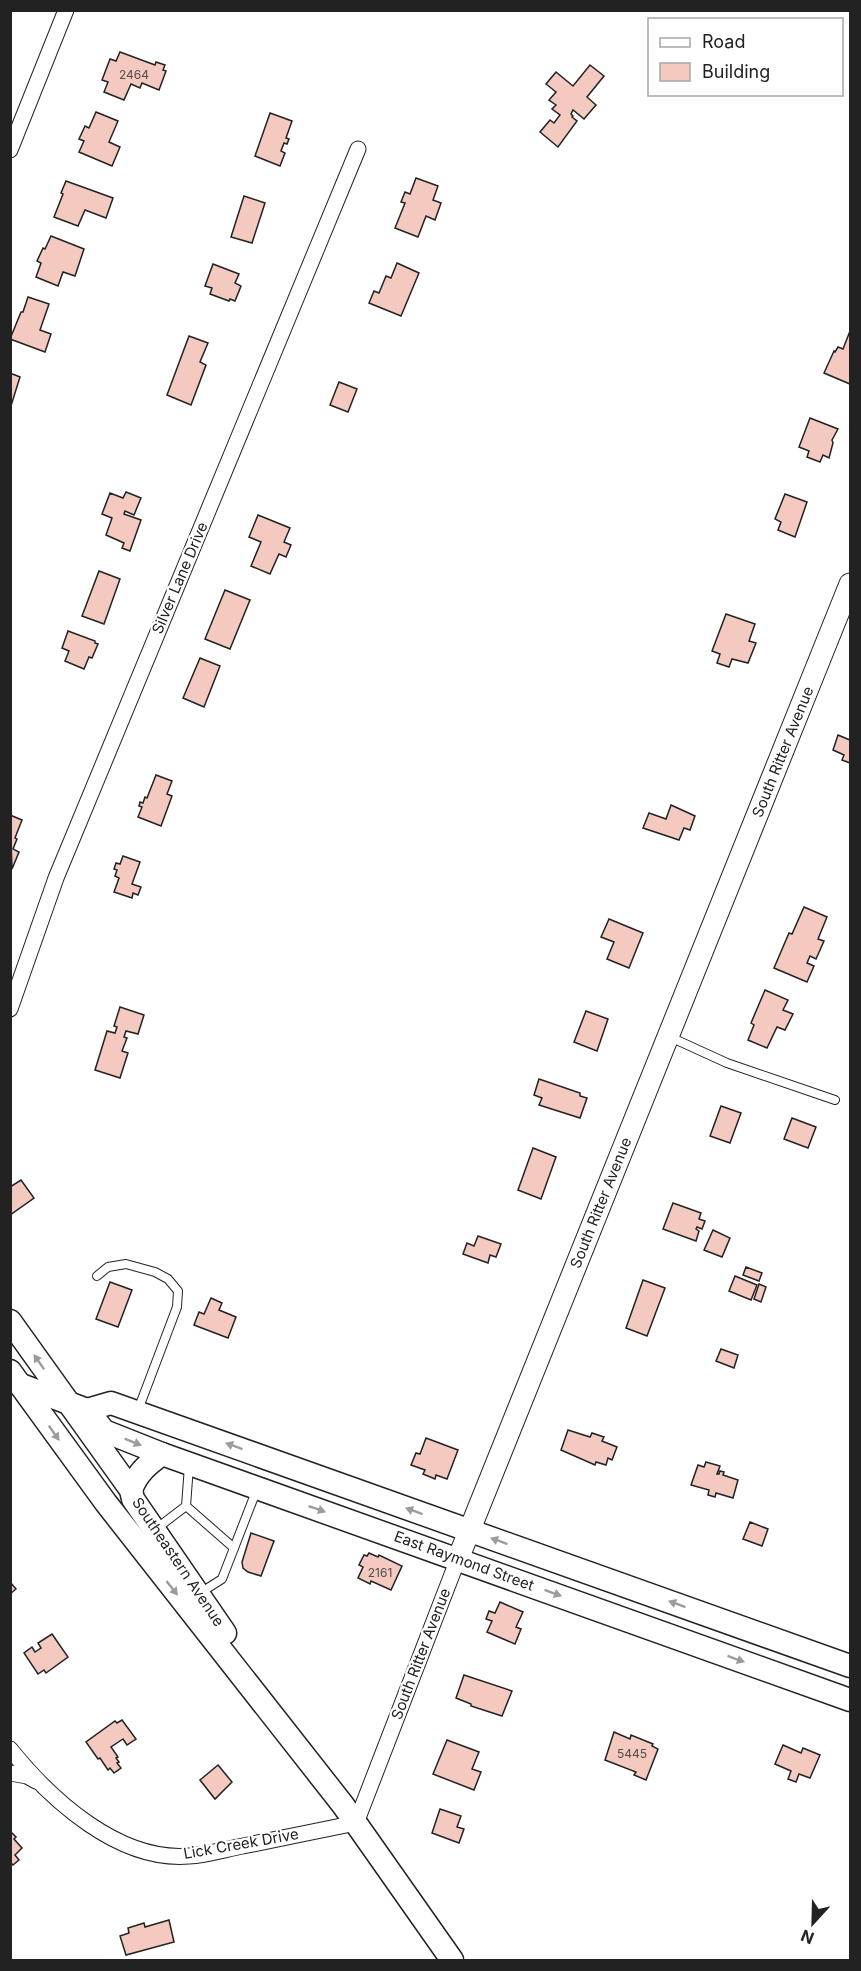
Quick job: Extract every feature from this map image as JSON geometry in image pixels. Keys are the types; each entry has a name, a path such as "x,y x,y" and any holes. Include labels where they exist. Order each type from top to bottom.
{"main road":[{"name":"Southeastern Avenue","path":"10,1321 78,1407 131,1490 133,1499 452,1960"},
{"name":"East Raymond Street","path":"14,1379 78,1407 104,1431 162,1454 850,1700"},
{"name":"Southeastern Avenue","path":"14,1379 106,1503 349,1814"},
{"name":"East Raymond Street","path":"78,1407 111,1402 850,1666"},
{"path":"131,1490 146,1466 162,1454"}],"street":[{"path":"10,150 66,10"},
{"name":"Silver Lane Drive","path":"10,1009 56,878 358,149"},
{"name":"South Ritter Avenue","path":"349,1814 470,1531 850,584"},
{"name":"Lick Creek Drive","path":"10,1749 39,1783"},
{"name":"Lick Creek Drive","path":"10,1773 27,1776 39,1783 109,1838 148,1852 188,1857 349,1814"}],"lane":[{"path":"668,1036 727,1063 835,1100"},
{"path":"97,1276 108,1267 126,1264 155,1272 168,1279 178,1291 177,1307 138,1412"},
{"path":"155,1530 186,1506 189,1464"},
{"path":"198,1594 222,1579 257,1488"},
{"path":"186,1506 234,1548"}],"building":[{"path":"120,52 155,65 156,62 165,65 163,70 166,71 159,90 142,83 140,88 131,84 124,100 104,92 108,82 102,80 110,59 116,61"},
{"path":"590,65 604,76 587,97 596,105 584,119 573,110 572,117 577,121 558,147 540,132 550,120 554,123 560,115 552,109 556,105 549,100 556,92 546,84 556,72 573,86"},
{"path":"96,112 118,121 109,142 120,147 112,166 79,152 84,141 79,139 85,126 89,128"},
{"path":"270,113 292,121 286,138 289,139 287,144 284,143 281,151 285,153 280,166 255,156"},
{"path":"416,178 438,186 433,200 441,203 435,220 426,216 418,237 395,228 405,203 401,202 405,192 410,194"},
{"path":"66,181 113,198 106,218 85,210 78,226 54,217"},
{"path":"244,196 265,203 252,243 231,237"},
{"path":"51,236 84,249 75,276 63,272 58,286 36,277 41,263 37,261"},
{"path":"397,263 419,273 401,316 369,303 374,291 379,293 386,276 391,278"},
{"path":"213,264 239,274 235,283 241,286 235,301 210,294 212,288 205,286"},
{"path":"28,297 49,304 40,330 51,334 45,352 10,339"},
{"path":"850,331 850,384 824,373 834,351 838,347 843,349"},
{"path":"189,336 208,343 200,362 206,365 191,405 167,395"},
{"path":"10,373 20,377 10,409"},
{"path":"339,382 357,389 348,412 330,405"},
{"path":"810,418 838,429 832,440 829,458 823,455 820,462 807,457 809,451 799,447"},
{"path":"126,492 141,498 134,515 125,511 124,514 141,520 130,551 122,548 124,543 106,535 112,518 102,514 110,493 123,498"},
{"path":"785,494 807,502 795,537 778,530 781,522 775,519"},
{"path":"258,515 290,528 284,542 291,545 286,557 279,554 270,574 251,566 261,542 249,537"},
{"path":"99,571 120,579 104,624 82,616"},
{"path":"225,590 250,600 230,649 205,639"},
{"path":"726,614 755,624 749,641 756,643 748,663 732,659 729,667 717,663 720,654 712,651"},
{"path":"68,631 98,644 84,669 65,661 69,651 62,648"},
{"path":"200,658 220,666 204,707 183,698"},
{"path":"838,735 850,740 850,763 842,760 844,755 833,750"},
{"path":"156,775 172,781 167,794 172,796 161,826 138,817 142,807 139,806 140,802 143,803 145,797 147,798"},
{"path":"671,805 695,816 690,830 684,828 679,840 643,828 649,813 666,819"},
{"path":"10,815 22,820 13,849 19,852 12,869"},
{"path":"123,856 140,862 132,884 141,887 138,895 133,893 132,898 114,892 119,878 115,876 117,870 114,869 116,863 120,864"},
{"path":"804,907 827,917 818,939 824,941 816,959 810,956 807,963 814,966 807,982 774,968 789,933 792,934"},
{"path":"609,919 643,933 629,968 607,959 614,942 601,937"},
{"path":"765,990 788,1000 783,1010 793,1014 785,1030 777,1027 767,1048 748,1040 754,1025 751,1023"},
{"path":"120,1007 144,1015 138,1034 126,1031 124,1037 127,1038 122,1051 128,1053 120,1078 95,1070 107,1031 115,1033 117,1027 114,1026"},
{"path":"586,1011 608,1019 597,1051 574,1042"},
{"path":"539,1079 580,1093 580,1096 587,1098 580,1118 539,1105 542,1098 534,1095"},
{"path":"721,1106 741,1113 730,1143 710,1136"},
{"path":"792,1118 816,1127 808,1148 784,1139"},
{"path":"533,1148 556,1157 541,1199 518,1190"},
{"path":"21,1180 34,1198 10,1215 10,1187"},
{"path":"673,1203 701,1213 699,1219 705,1221 702,1229 697,1227 696,1229 699,1231 696,1241 663,1229"},
{"path":"713,1230 730,1238 722,1257 704,1250"},
{"path":"478,1236 501,1244 496,1257 490,1255 488,1263 463,1254 467,1243 474,1246"},
{"path":"746,1267 762,1273 759,1281 743,1275"},
{"path":"735,1276 757,1285 751,1300 729,1291"},
{"path":"643,1280 665,1288 647,1336 626,1328"},
{"path":"110,1282 132,1290 118,1327 96,1319"},
{"path":"759,1284 766,1287 761,1302 754,1299"},
{"path":"211,1298 222,1303 219,1310 236,1317 228,1338 194,1325 199,1312 204,1314"},
{"path":"721,1349 738,1355 734,1368 716,1361"},
{"path":"568,1430 590,1437 592,1433 604,1437 602,1441 617,1447 612,1460 608,1458 606,1465 596,1462 595,1465 561,1450"},
{"path":"426,1438 458,1450 447,1479 436,1475 435,1479 423,1474 425,1470 411,1465 416,1453 420,1454"},
{"path":"706,1462 720,1466 717,1474 720,1471 724,1472 723,1475 738,1480 733,1498 716,1493 715,1497 708,1495 709,1490 691,1485 698,1465 704,1467"},
{"path":"750,1522 768,1529 762,1546 743,1539"},
{"path":"251,1533 274,1541 261,1576 243,1568 242,1562"},
{"path":"369,1553 378,1557 379,1555 402,1566 391,1590 358,1578 363,1567 359,1565 364,1555 367,1556"},
{"path":"10,1582 16,1589 10,1594"},
{"path":"500,1602 523,1612 516,1627 521,1629 515,1644 487,1632 492,1621 486,1619 489,1611 495,1613"},
{"path":"52,1634 68,1657 46,1673 44,1670 38,1674 24,1653 32,1647 35,1652 41,1648 38,1643"},
{"path":"464,1675 512,1691 502,1716 471,1706 456,1698"},
{"path":"122,1720 136,1739 127,1745 123,1739 111,1747 118,1757 116,1758 119,1762 117,1763 121,1768 114,1773 110,1768 108,1770 100,1758 98,1759 86,1742 115,1721 117,1723"},
{"path":"614,1732 630,1739 631,1735 653,1744 652,1746 658,1749 646,1780 634,1775 636,1772 605,1760"},
{"path":"447,1740 479,1752 472,1769 481,1772 474,1790 433,1774"},
{"path":"783,1745 801,1753 803,1748 820,1755 810,1778 799,1774 796,1782 788,1779 791,1771 775,1764"},
{"path":"218,1765 232,1782 215,1799 200,1780"},
{"path":"440,1809 461,1816 457,1827 464,1829 459,1843 432,1833"},
{"path":"10,1831 22,1848 15,1855 19,1860 13,1865 10,1862"},
{"path":"169,1920 174,1942 126,1955 120,1936 129,1933 128,1928 144,1923 145,1927"}]}
